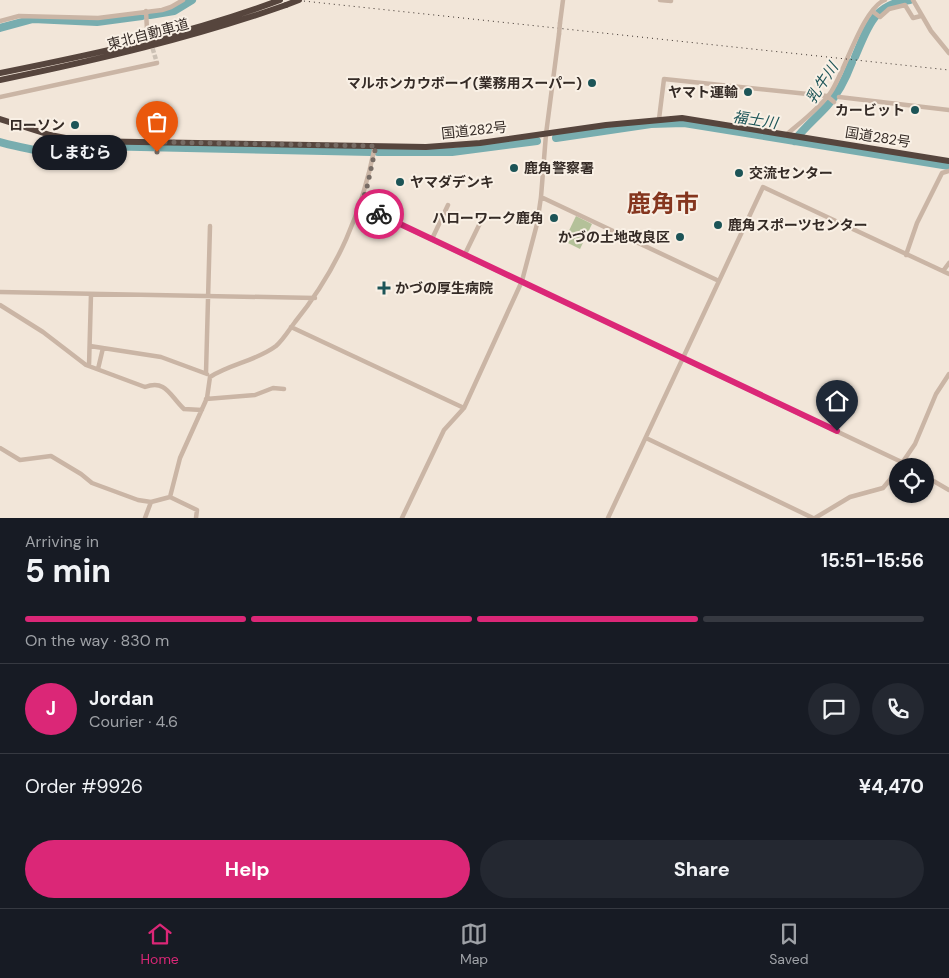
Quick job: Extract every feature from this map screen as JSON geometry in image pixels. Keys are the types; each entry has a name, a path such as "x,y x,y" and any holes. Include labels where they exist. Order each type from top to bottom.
{"highway":[{"name":"東北自動車道","path":"0,73 156,39 280,0"},
{"name":"東北自動車道","path":"0,80 100,60 167,43 299,0"},
{"name":"国道282号","path":"0,119 50,136 81,141 376,146 457,145 659,119 696,120 949,161"}],"street":[{"path":"0,21 19,16 98,18 171,8 183,0"},
{"path":"402,518 444,430 464,408 522,281 535,232 541,197 546,134 563,0"},
{"path":"660,0 671,1"},
{"path":"789,135 828,97 841,76 851,48 872,11 885,0"},
{"path":"913,2 921,16 949,53"},
{"path":"872,11 880,17 889,9 904,5 913,18 921,16"},
{"path":"146,11 147,30"},
{"path":"0,97 157,63"},
{"path":"659,119 664,79 828,97 834,102"},
{"path":"839,97 949,110"},
{"path":"157,142 157,152"},
{"path":"90,346 160,356 208,375 269,351 278,344 315,298 343,247 361,206 376,146"},
{"path":"906,255 917,223 942,173 949,171"},
{"path":"608,518 764,187 906,255 934,265 949,274"},
{"path":"541,197 719,280"},
{"path":"432,239 448,205"},
{"path":"361,206 684,358 890,458"},
{"path":"465,254 482,219"},
{"path":"170,497 180,458 206,400 210,226"},
{"path":"943,271 949,263"},
{"path":"0,292 315,298"},
{"path":"89,366 92,294"},
{"path":"0,305 43,332 89,366 145,387 155,383 162,385 184,409 202,410"},
{"path":"291,327 464,408"},
{"path":"98,369 103,348"},
{"path":"906,458 915,444 936,394 949,374"},
{"path":"206,400 255,395 273,388 284,389"},
{"path":"646,438 814,518 850,497 884,488 889,482"},
{"path":"0,448 20,460 51,456 92,483 151,502 170,497 197,510 196,518"},
{"path":"934,481 949,490"},
{"path":"151,502 145,517 151,518"}],"green space":[{"path":"576,216 592,224 580,249 564,241"}],"waterway":[{"path":"150,15 174,11 192,0"},
{"name":"乳牛川","path":"855,57 868,27 880,12 888,6 910,0"},
{"path":"0,28 33,19 97,22 142,16"},
{"name":"乳牛川","path":"794,141 835,96 852,62"},
{"name":"福士川","path":"556,138 651,124 684,123 949,166"},
{"name":"福士川","path":"378,152 452,152 537,141"},
{"name":"福士川","path":"0,142 48,152 71,151 95,146 371,152"}],"tunnel":[{"path":"147,30 157,63"}],"railway":[{"path":"294,0 949,70"}],"way so far":[{"path":"157,152 157,142 376,146 361,206 379,214"}],"place":[{"name":"マルホンカウボーイ(業務用スーパー)","path":"592,83"},
{"name":"ヤマト運輸","path":"748,92"},
{"name":"カービット","path":"915,110"},
{"name":"ローソン","path":"75,125"},
{"name":"しまむら","path":"157,152"},
{"name":"鹿角警察署","path":"514,168"},
{"name":"交流センター","path":"739,173"},
{"name":"ヤマダデンキ","path":"400,182"},
{"name":"ハローワーク鹿角","path":"554,218"},
{"name":"鹿角スポーツセンター","path":"718,225"},
{"name":"かづの土地改良区","path":"680,237"},
{"name":"かづの厚生病院","path":"384,288"}],"district":[{"name":"鹿角市","path":"663,204"}],"route":[{"path":"379,214 837,431"}]}
